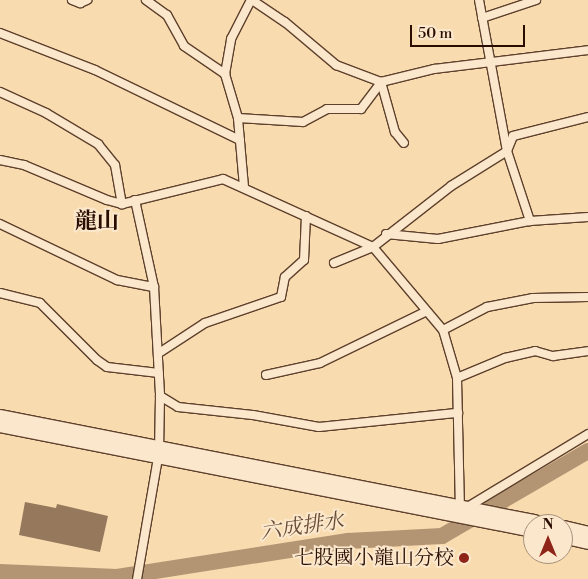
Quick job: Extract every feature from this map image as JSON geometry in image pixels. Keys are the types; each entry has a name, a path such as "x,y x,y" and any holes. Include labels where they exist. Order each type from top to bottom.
{"main road":[{"path":"0,421 523,523"},
{"path":"573,534 588,538"}],"lane":[{"path":"72,0 80,3 87,0"},
{"path":"146,0 167,15 184,46 225,74"},
{"path":"244,187 238,118 225,74 231,39 251,0 285,22 336,65 381,82 434,69 490,64 588,50"},
{"path":"479,0 507,151 530,221"},
{"path":"482,18 536,0"},
{"path":"0,33 95,70 240,140"},
{"path":"238,118 281,118 302,122 327,109 361,109 381,82"},
{"path":"381,82 395,132 404,144"},
{"path":"0,92 46,112 98,144 115,166 122,204"},
{"path":"334,263 372,247 386,234 507,151 514,136 588,117"},
{"path":"0,160 24,165 107,200 122,204 223,179 372,247 425,312 443,330 457,378 460,511 588,434"},
{"path":"135,200 154,287 160,396 159,452 137,579"},
{"path":"159,353 205,323 281,297 285,277 304,260 306,216"},
{"path":"386,234 438,239 530,221 588,217"},
{"path":"0,224 117,280 154,287"},
{"path":"0,293 40,303 97,360 107,367 159,372"},
{"path":"443,330 487,307 533,298 588,297"},
{"path":"266,375 320,363 425,312"},
{"path":"457,378 505,358 535,351 553,356 588,351"},
{"path":"160,396 178,406 253,415 319,427 458,414"}],"building":[{"path":"25,502 56,508 57,504 108,516 100,552 19,535"}],"waterway":[{"name":"六成排水","path":"0,572 117,577 348,541 442,536 588,451"}],"place":[{"name":"七股國小龍山分校","path":"464,558"}],"district":[{"name":"龍山","path":"97,222"}]}
